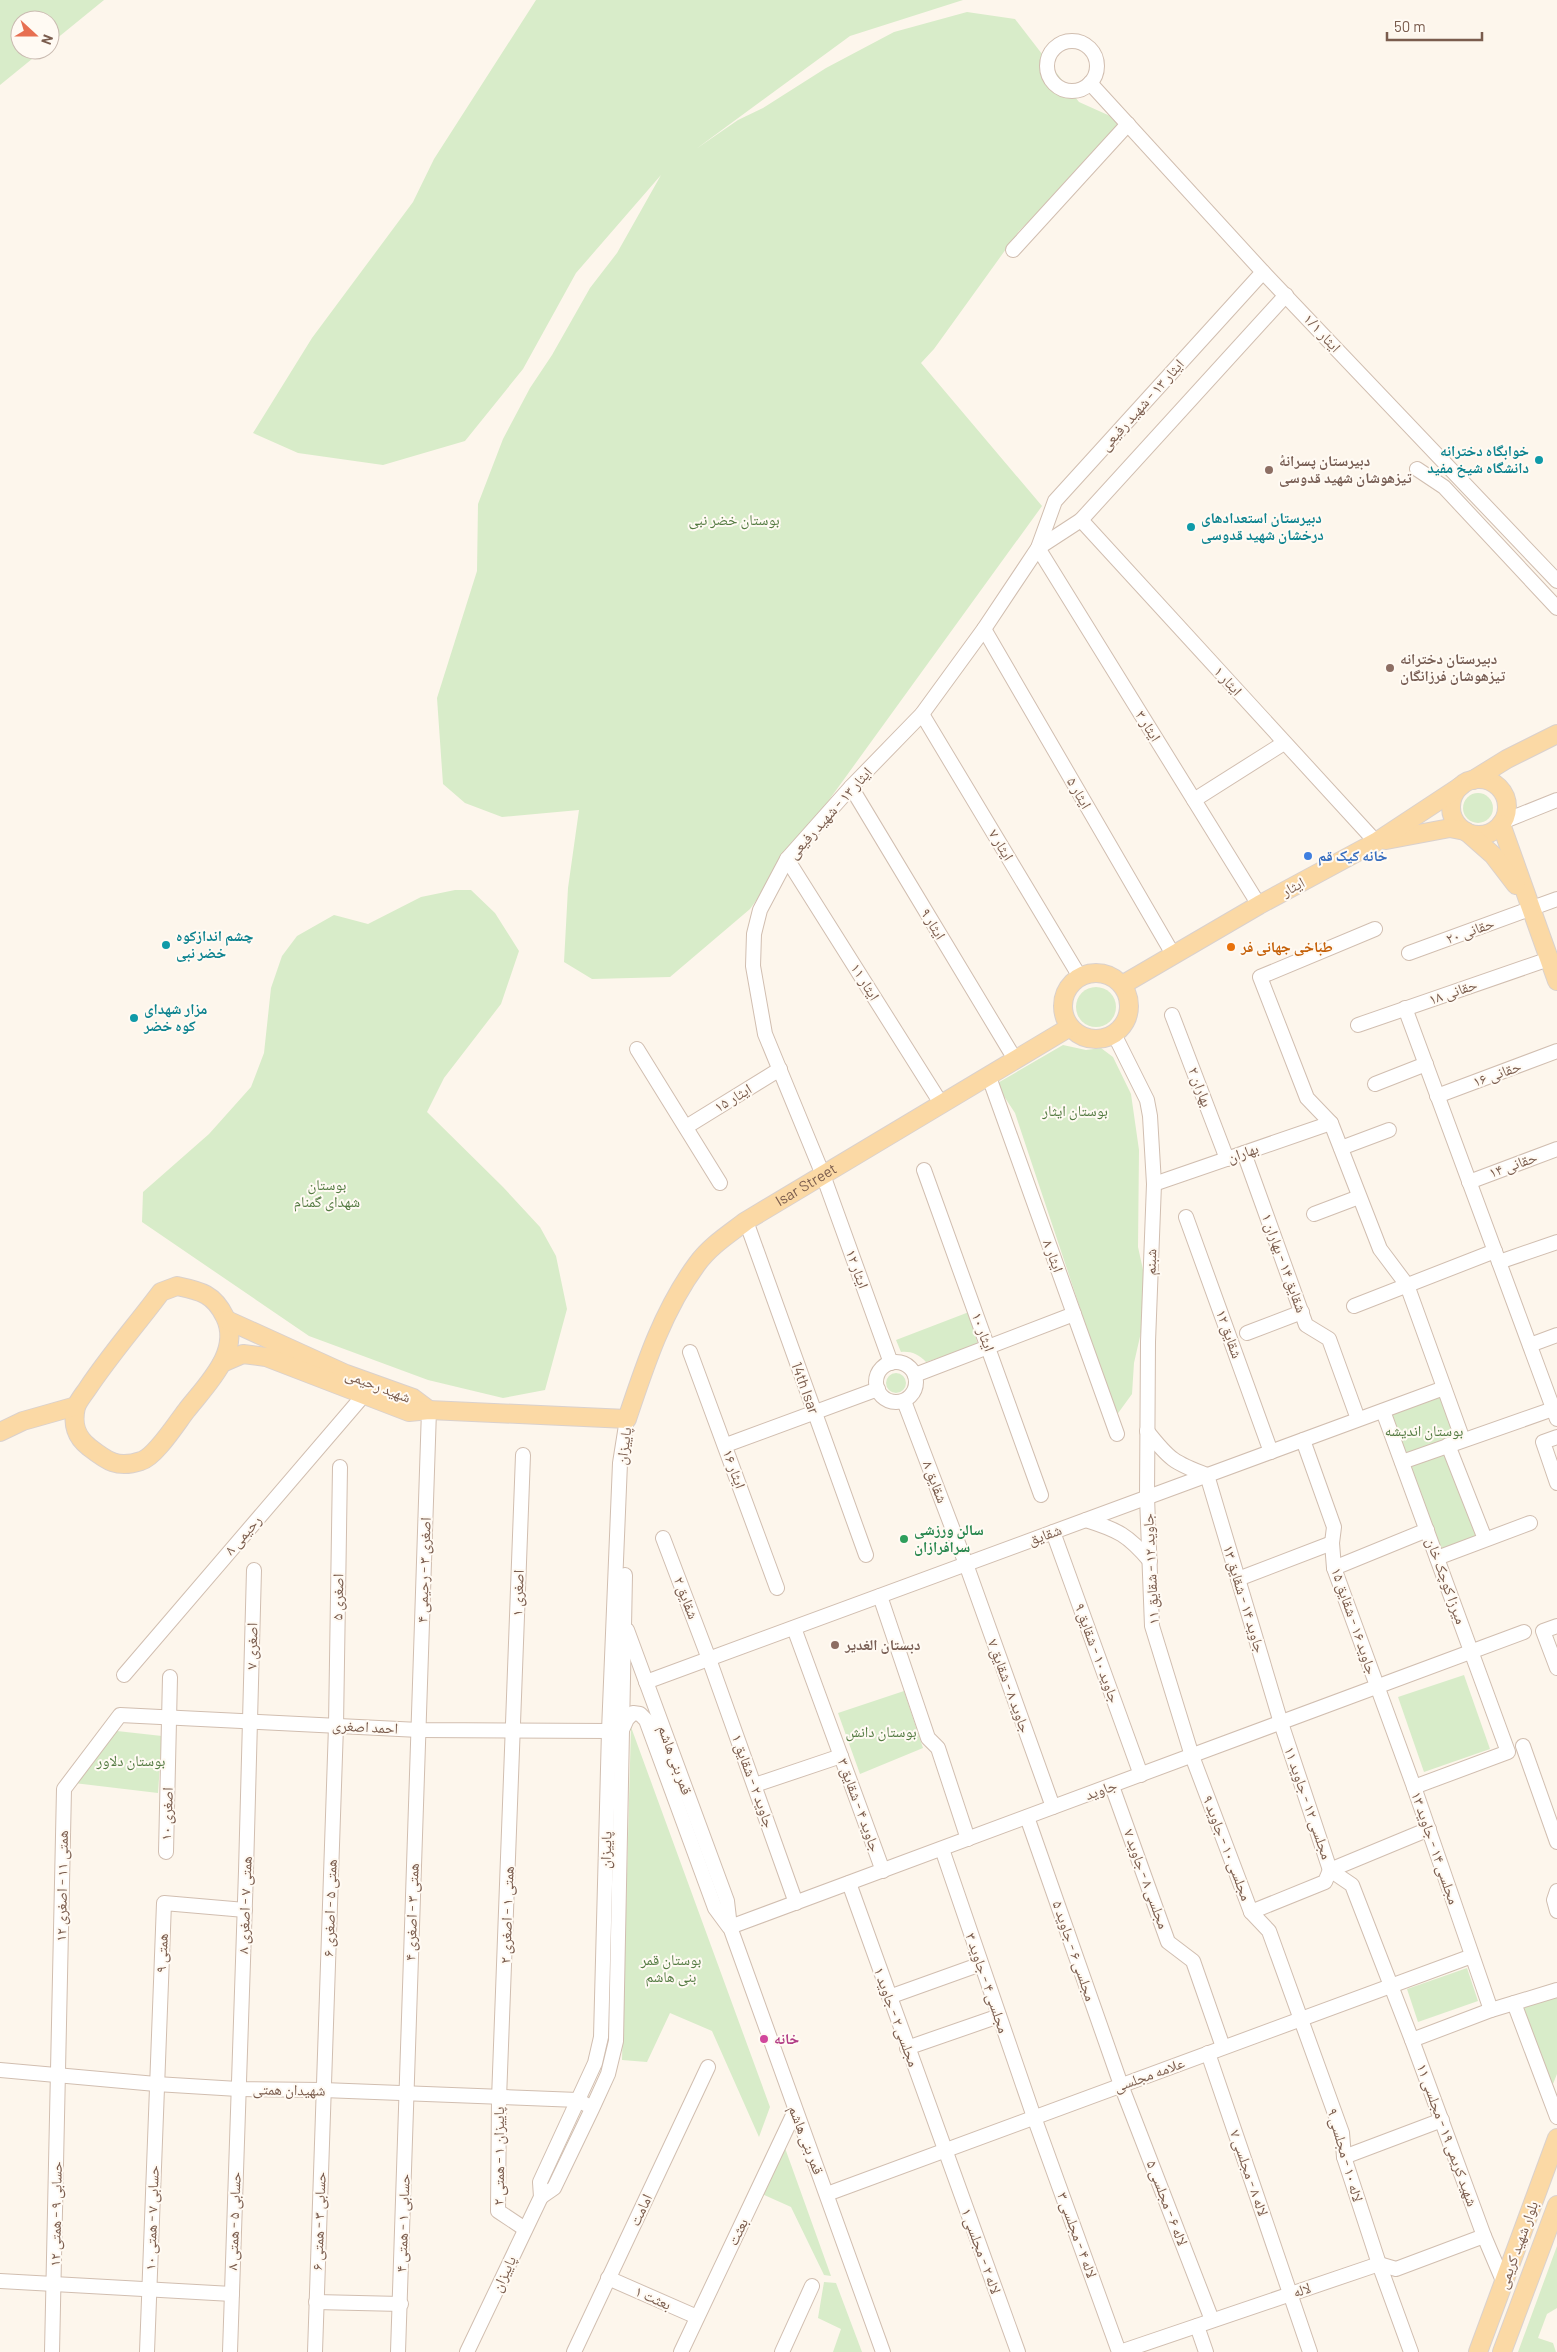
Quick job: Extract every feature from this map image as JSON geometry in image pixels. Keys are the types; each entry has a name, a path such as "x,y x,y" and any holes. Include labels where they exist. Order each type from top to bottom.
{"main road":[{"path":"1376,842 1450,828 1485,835 1495,830 1502,823 1506,815 1505,799 1497,786 1496,774 1507,759 1557,734"},
{"name":"ایثار","path":"1122,984 1174,956 1258,905 1376,842 1507,759"},
{"path":"1497,786 1483,780 1467,783 1453,797 1451,811 1456,824 1493,855 1528,904"},
{"path":"1502,823 1528,904 1557,981"},
{"path":"1089,973 1107,974 1122,984 1128,994 1130,1006 1128,1017 1122,1027 1114,1034 1096,1040 1086,1038 1070,1027 1065,1019 1063,999 1072,982 1080,976 1089,973"},
{"name":"Isar Street","path":"627,1420 655,1339 672,1304 698,1263 719,1241 746,1221 1070,1027"},
{"path":"177,1286 202,1291 219,1304 231,1329 230,1344 222,1363 162,1442 143,1461 125,1465 108,1461 83,1442 74,1428 76,1406 94,1379 161,1292 177,1286"},
{"name":"شهید رحیمی","path":"227,1320 346,1374 413,1398 429,1410 627,1420"},
{"path":"222,1363 243,1354 266,1356 363,1396 409,1412 429,1410"},
{"path":"0,1432 23,1421 76,1406"},
{"name":"بلوار شهید کریمی","path":"1478,2352 1557,2138"},
{"name":"بلوار شهید کریمی","path":"1502,2352 1557,2205"}],"street":[{"name":"ایثار ۱/۱","path":"1090,83 1263,272 1557,581"},
{"path":"1013,250 1128,124"},
{"name":"ایثار ۱۳ - شهید رفیعی","path":"823,1175 765,1034 753,958 754,934 760,910 788,858 851,787 922,714 984,630 1038,548 1055,500 1263,272"},
{"name":"ایثار ۱۳ - شهید رفیعی","path":"1038,548 1082,520 1286,295"},
{"path":"1417,469 1444,487 1557,608"},
{"name":"ایثار ۱","path":"1082,520 1376,842"},
{"name":"ایثار ۳","path":"1038,548 1258,905"},
{"name":"ایثار ۵","path":"984,630 1174,956"},
{"name":"ایثار ۷","path":"922,714 1080,976"},
{"path":"1194,800 1284,743"},
{"name":"ایثار ۹","path":"851,787 1016,1060"},
{"path":"1502,823 1557,800"},
{"name":"ایثار ۱۱","path":"788,858 942,1105"},
{"name":"حقانی ۲۰","path":"1410,953 1528,904 1557,899"},
{"path":"1375,929 1260,977 1307,1098 1331,1123 1380,1248 1407,1285 1462,1440"},
{"name":"حقانی ۱۸","path":"1358,1025 1549,959"},
{"path":"1402,1462 1462,1440 1555,1414 1405,1008"},
{"name":"بهاران ۲","path":"1172,1015 1227,1158"},
{"name":"شبنم","path":"1114,1034 1147,1100 1154,1184 1148,1342 1147,1497"},
{"path":"637,1049 720,1183"},
{"name":"حقانی ۱۶","path":"1437,1096 1557,1051"},
{"path":"1375,1084 1426,1064"},
{"name":"ایثار ۱۵","path":"686,1127 780,1070"},
{"name":"ایثار ۸","path":"988,1077 1117,1434"},
{"name":"بهاران","path":"1154,1184 1331,1123"},
{"path":"1341,1148 1388,1130"},
{"name":"حقانی ۱۴","path":"1469,1182 1557,1149"},
{"name":"شقایق ۱۴ - بهاران ۱","path":"1244,1153 1306,1325 1329,1339 1358,1419"},
{"name":"ایثار ۱۰","path":"924,1170 989,1346 1041,1495"},
{"name":"ایثار ۱۲","path":"823,1175 891,1363"},
{"path":"1314,1214 1360,1197"},
{"name":"شقایق ۱۲","path":"1186,1217 1271,1452"},
{"name":"14th Isar","path":"746,1221 866,1555"},
{"path":"1354,1306 1407,1285 1497,1256 1557,1242"},
{"path":"1248,1333 1302,1312"},
{"path":"915,1375 1074,1314"},
{"path":"1530,1345 1557,1335"},
{"name":"ایثار ۱۶","path":"690,1352 777,1588"},
{"path":"891,1363 902,1363 912,1370 915,1375 914,1393 904,1401 888,1401 878,1389 877,1382 880,1370 891,1363"},
{"name":"شقایق","path":"646,1682 1444,1388"},
{"path":"726,1446 878,1389"},
{"name":"رحیمی ۸","path":"124,1675 363,1396"},
{"name":"شقایق ۸","path":"904,1401 966,1564"},
{"name":"اصغری ۳ - رحیمی ۴","path":"419,1730 429,1410"},
{"name":"میرزا کوچک خان","path":"1383,1411 1508,1752 1414,1787"},
{"name":"پاییزان","path":"467,2352 541,2197 540,2182 595,2064 601,2038 615,1731 624,1623 630,1462 627,1420"},
{"name":"پاییزان","path":"541,2197 554,2188 608,2074 616,2042 615,1731 620,1463 627,1420"},
{"path":"1147,1431 1166,1456 1185,1467 1207,1475"},
{"path":"1557,1437 1543,1442 1557,1484"},
{"name":"جاوید ۱۶ - شقایق ۱۵","path":"1303,1440 1334,1527 1332,1543 1334,1568 1376,1687"},
{"path":"1448,1445 1485,1539"},
{"name":"اصغری ۱","path":"514,1731 522,1455"},
{"name":"اصغری ۵","path":"336,1726 340,1467"},
{"name":"جاوید ۱۴ - شقایق ۱۳","path":"1207,1475 1281,1723"},
{"name":"جاوید ۱۲ - شقایق ۱۱","path":"1147,1497 1152,1626 1192,1756"},
{"path":"1086,1520 1115,1529 1134,1542 1150,1561"},
{"path":"1437,1558 1530,1522"},
{"path":"1334,1568 1427,1530"},
{"name":"جاوید ۱۰ - شقایق ۹","path":"1052,1532 1141,1775"},
{"name":"شقایق ۲","path":"663,1538 709,1658"},
{"path":"1238,1579 1332,1543"},
{"name":"جاوید ۸ - شقایق ۷","path":"966,1564 1053,1808"},
{"name":"اصغری ۷","path":"250,1722 254,1570"},
{"path":"880,1596 928,1738 938,1748 968,1839"},
{"name":"قمر بنی هاشم","path":"624,1623 727,1901 730,1927 795,2112 827,2194 883,2352"},
{"path":"1557,1626 1543,1631 1557,1668"},
{"name":"جاوید ۴ - شقایق ۳","path":"794,1628 883,1870"},
{"name":"جاوید","path":"730,1927 1524,1632"},
{"name":"جاوید ۲ - شقایق ۱","path":"709,1658 796,1903"},
{"name":"اصغری ۱۰","path":"166,1852 170,1677"},
{"name":"مجلسی ۱۴ - جاوید ۱۳","path":"1376,1687 1414,1787 1491,2010"},
{"name":"قمر بنی هاشم","path":"615,1731 634,1713 640,1714 646,1720 715,1908 730,1927"},
{"name":"احمد اصغری","path":"120,1715 419,1730 615,1731"},
{"name":"همتی ۱۱ - اصغری ۱۲","path":"58,2076 64,1789 120,1715"},
{"name":"همتی ۷ - اصغری ۸","path":"238,2089 250,1722"},
{"name":"مجلسی ۱۲ - جاوید ۱۱","path":"1281,1723 1330,1870 1352,1885 1391,1986"},
{"name":"همتی ۵ - اصغری ۶","path":"323,2090 336,1726"},
{"name":"همتی ۳ - اصغری ۴","path":"407,2094 419,1730"},
{"name":"همتی ۱ - اصغری ۲","path":"499,2099 514,1731"},
{"path":"1523,1746 1557,1842"},
{"path":"755,1786 841,1756"},
{"name":"مجلسی ۱۰ - جاوید ۹","path":"1192,1756 1251,1912 1268,1931 1300,2019"},
{"name":"مجلسی ۸ - جاوید ۷","path":"1112,1786 1168,1942 1193,1961 1223,2048"},
{"name":"مجلسی ۶ - جاوید ۵","path":"1027,1817 1121,2085"},
{"path":"1251,1912 1325,1882 1330,1870 1428,1829"},
{"name":"مجلسی ۴ - جاوید ۳","path":"942,1849 1034,2117"},
{"name":"مجلسی ۲ - جاوید ۱","path":"849,1883 944,2150"},
{"path":"1557,1891 1554,1900 1557,1911"},
{"name":"همتی ۹","path":"156,2084 164,1903 245,1910"},
{"name":"علامه مجلسی","path":"827,2194 1472,1956"},
{"path":"889,1997 981,1964"},
{"name":"شهید کریمی ۱۹ - مجلسی ۱۱","path":"1391,1986 1484,2236 1504,2283"},
{"path":"1412,2040 1491,2010 1557,1990"},
{"path":"1514,2004 1557,2117"},
{"path":"907,2048 998,2016"},
{"name":"لاله ۱۰ - مجلسی ۹","path":"1300,2019 1342,2133 1344,2157 1378,2264 1411,2352"},
{"name":"لاله ۸ - مجلسی ۷","path":"1208,2053 1310,2352"},
{"name":"امامت","path":"574,2352 708,2067"},
{"name":"شهیدان همتی","path":"0,2070 156,2084 238,2089 323,2090 499,2099 578,2100"},
{"name":"حسابی ۹ - همتی ۱۲","path":"52,2352 55,2284 58,2076"},
{"name":"حسابی ۷ - همتی ۱۰","path":"148,2352 156,2084"},
{"name":"لاله ۶ - مجلسی ۵","path":"1121,2085 1212,2320"},
{"name":"حسابی ۵ - همتی ۸","path":"230,2352 238,2089"},
{"name":"حسابی ۳ - همتی ۶","path":"315,2352 323,2090"},
{"name":"حسابی ۱ - همتی ۴","path":"398,2352 407,2094"},
{"name":"پاییزان ۱ - همتی ۲","path":"499,2099 498,2211 526,2229"},
{"path":"578,2100 592,2109"},
{"name":"بعثت","path":"681,2352 795,2112"},
{"name":"لاله ۴ - مجلسی ۳","path":"1034,2117 1120,2352"},
{"path":"1344,2157 1442,2120"},
{"name":"لاله ۲ - مجلسی ۱","path":"944,2150 1018,2352"},
{"name":"لاله","path":"1120,2352 1378,2264 1396,2269 1484,2236"},
{"name":"بعثت ۱","path":"608,2278 697,2318"},
{"path":"0,2281 232,2294"},
{"path":"782,2352 812,2286"},
{"path":"316,2302 401,2304"},
{"path":"1197,2326 1206,2352"}],"green space":[{"path":"0,0 104,0 60,36 60,10 10,10 10,60 31,60 0,85"},
{"name":"بوستان خضر نبی","path":"536,0 963,0 850,36 696,149 738,120 763,108 826,68 894,32 967,12 1015,19 1079,102 1128,124 1019,231 934,349 921,363 1042,506 750,909 670,977 592,979 564,962 568,888 579,810 502,817 465,803 443,784 437,698 477,571 478,504 503,439 530,388 552,355 590,288 617,253 661,175 576,273 523,369 465,441 383,465 298,453 253,433 312,338 413,202 434,159"},
{"path":"1478,793 1489,797 1493,808 1489,819 1478,823 1467,819 1463,808 1467,797"},
{"name":"بوستان شهدای گمنام","path":"455,890 471,890 495,913 519,951 501,1004 444,1078 427,1112 503,1187 540,1227 556,1256 567,1309 545,1390 503,1398 428,1380 309,1336 142,1222 143,1192 209,1134 251,1087 264,1053 271,988 282,956 297,936 334,915 368,924 421,897"},
{"path":"1100,987 1107,990 1113,996 1116,1007 1115,1015 1107,1024 1100,1027 1092,1027 1085,1024 1077,1015 1076,1003 1079,996 1088,988"},
{"name":"بوستان ایثار","path":"1063,1045 1086,1050 1101,1048 1113,1057 1131,1094 1139,1150 1138,1247 1149,1297 1134,1363 1132,1394 1116,1416 1015,1113 996,1084"},
{"path":"969,1312 978,1345 926,1362 914,1354 901,1352 896,1340"},
{"path":"892,1373 900,1373 906,1379 906,1387 900,1393 892,1393 886,1387 886,1379"},
{"name":"بوستان اندیشه","path":"1443,1394 1460,1442 1446,1448 1482,1539 1442,1557 1390,1415"},
{"path":"1464,1675 1490,1749 1424,1772 1398,1697"},
{"name":"بوستان دانش","path":"904,1691 923,1748 860,1774 838,1713"},
{"name":"بوستان قمر بنی هاشم","path":"631,1727 770,2107 759,2137 712,2031 670,2013 647,2062 622,2060"},
{"name":"بوستان دلاور","path":"117,1731 162,1736 158,1793 74,1783"},
{"path":"1467,1968 1478,2001 1418,2022 1407,1989"},
{"path":"1557,1997 1557,2074 1551,2089 1521,2008"},
{"path":"785,2148 831,2276 824,2275 791,2207 760,2193"},
{"path":"1557,2246 1557,2308 1547,2314 1538,2338 1553,2343 1556,2352 1518,2352"},
{"path":"824,2282 836,2283 862,2352 833,2352 841,2329 818,2318"}],"place":[{"name":"خوابگاه دخترانه دانشگاه شیخ مفید","path":"1539,460"},
{"name":"دبیرستان پسرانهٔ تیزهوشان شهید قدوسی","path":"1269,470"},
{"name":"دبیرستان استعدادهای درخشان شهید قدوسی","path":"1191,527"},
{"name":"دبیرستان دخترانه تیزهوشان فرزانگان","path":"1390,668"},
{"name":"خانه کیک قم","path":"1308,856"},
{"name":"چشم اندازکوه خضر نبی","path":"166,945"},
{"name":"طباخی جهانی فر","path":"1231,947"},
{"name":"مزار شهدای کوه خضر","path":"134,1018"},
{"name":"سالن ورزشی سرافرازان","path":"904,1539"},
{"name":"دبستان الغدیر","path":"835,1645"},
{"name":"خانه","path":"764,2039"}]}
